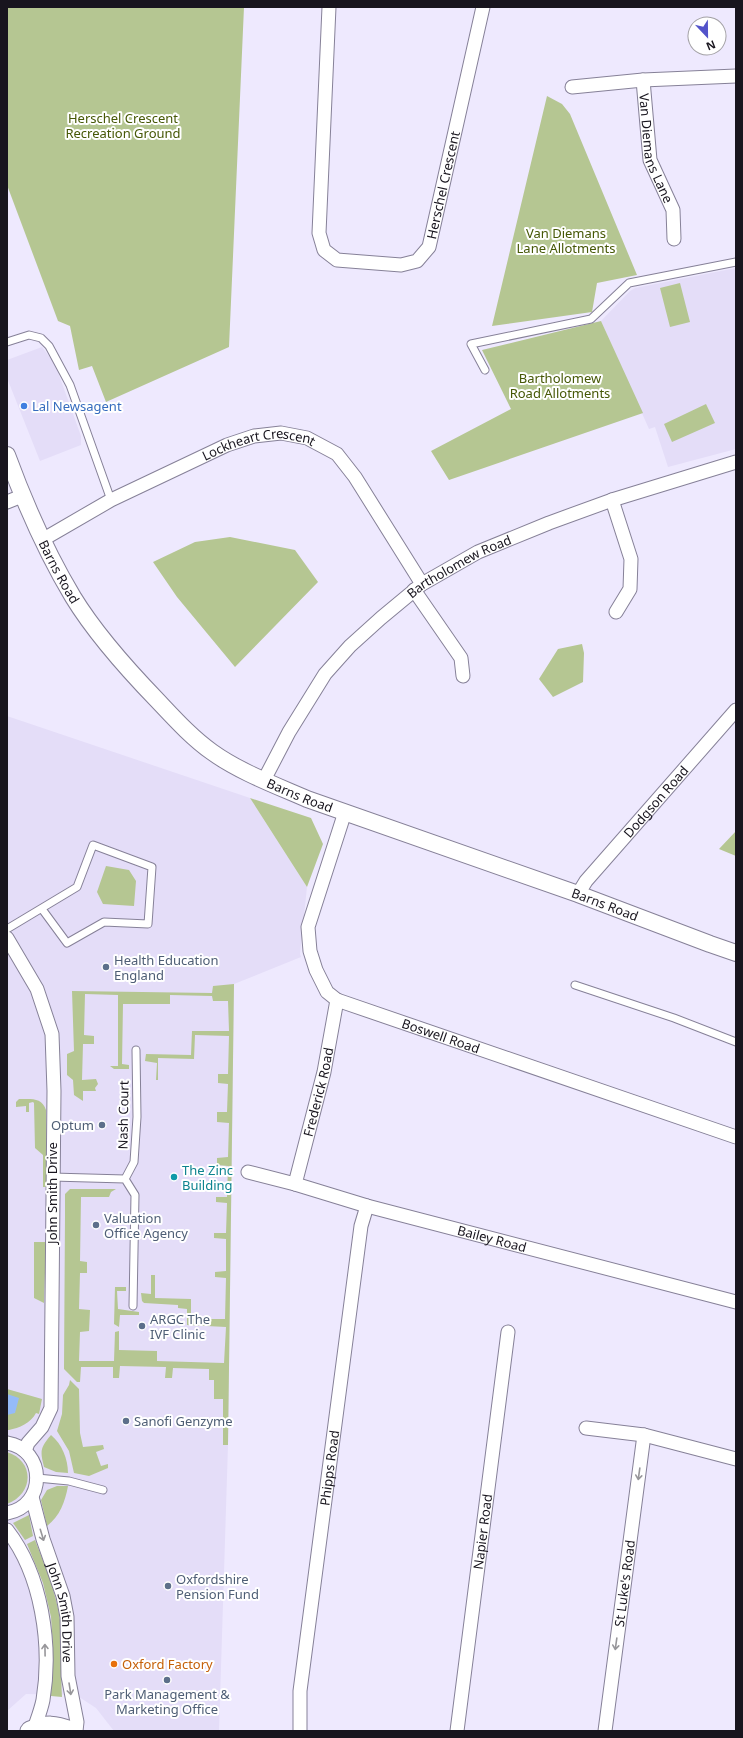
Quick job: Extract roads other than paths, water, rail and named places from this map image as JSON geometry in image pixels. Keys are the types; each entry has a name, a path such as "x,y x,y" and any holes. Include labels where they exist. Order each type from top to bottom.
{"main road":[{"path":"32,1730 42,1726 59,1726 72,1731"}],"street":[{"name":"Herschel Crescent","path":"330,7 319,233 324,250 337,260 401,266 417,261 429,247 483,7"},
{"name":"Van Diemans Lane","path":"572,87 643,80 736,76"},
{"name":"Van Diemans Lane","path":"643,80 650,160 672,210 674,239"},
{"name":"Lockheart Crescent","path":"42,540 111,500 227,445 254,436 281,433 307,438 337,454 355,477 418,587 461,658 463,676"},
{"name":"Barns Road","path":"7,455 14,499 42,540 74,598 111,649 139,682 176,721 212,752 264,780 307,798 578,894 710,944 736,952"},
{"name":"Bartholomew Road","path":"264,780 289,732 325,674 350,646 380,618 418,587 478,552 549,523 612,500 736,462"},
{"path":"612,500 631,559 630,589 616,612"},
{"name":"Dodgson Road","path":"578,894 586,881 736,710"},
{"name":"Boswell Road","path":"345,812 320,885 308,927 310,951 316,970 327,992 337,1000 736,1137"},
{"name":"John Smith Drive","path":"7,938 37,989 52,1034 54,1091 51,1408 42,1427 28,1443 25,1451"},
{"name":"Frederick Road","path":"295,1184 324,1072 337,1000"},
{"name":"Bailey Road","path":"248,1172 295,1184 366,1206 736,1302"},
{"name":"Phipps Road","path":"300,1731 300,1691 361,1226 366,1206"},
{"name":"Napier Road","path":"457,1731 508,1332"},
{"path":"586,1428 644,1435 736,1459"},
{"name":"St Luke's Road","path":"604,1731 644,1435"},
{"path":"7,1443 18,1446 25,1451 34,1464 37,1471 37,1478"},
{"name":"John Smith Drive","path":"37,1478 32,1497 43,1540 63,1596 67,1617 68,1676 77,1722 76,1731"},
{"path":"7,1513 21,1508 32,1497"},
{"name":"John Smith Drive","path":"7,1530 18,1544 31,1575 41,1605 45,1648 44,1687 42,1701 32,1730"}],"lane":[{"path":"485,370 471,344 592,319 629,283 736,262"},
{"path":"7,342 29,335 41,338 49,346 70,386 111,500"},
{"path":"7,929 77,887 93,845 152,867 148,924 104,922 67,943 42,909"},
{"path":"575,985 674,1018 736,1042"},
{"name":"Nash Court","path":"126,1179 134,1162 137,1117 136,1050"},
{"path":"52,1177 126,1179 135,1195 133,1306"},
{"path":"37,1478 69,1481 104,1490"}],"water":[{"path":"7,1394 19,1398 15,1413 7,1415"}],"place":[{"name":"Lal Newsagent","path":"24,406"},
{"name":"Health Education England","path":"106,967"},
{"name":"Optum","path":"102,1125"},
{"name":"The Zinc Building","path":"174,1177"},
{"name":"Valuation Office Agency","path":"96,1225"},
{"name":"ARGC The IVF Clinic","path":"142,1326"},
{"name":"Sanofi Genzyme","path":"126,1421"},
{"name":"Oxfordshire Pension Fund","path":"168,1586"},
{"name":"Oxford Factory","path":"114,1664"},
{"name":"Park Management & Marketing Office","path":"167,1680"}],"park label":[{"name":"Herschel Crescent Recreation Ground","path":"123,126"},
{"name":"Van Diemans Lane Allotments","path":"566,240"},
{"name":"Bartholomew Road Allotments","path":"560,386"}]}
